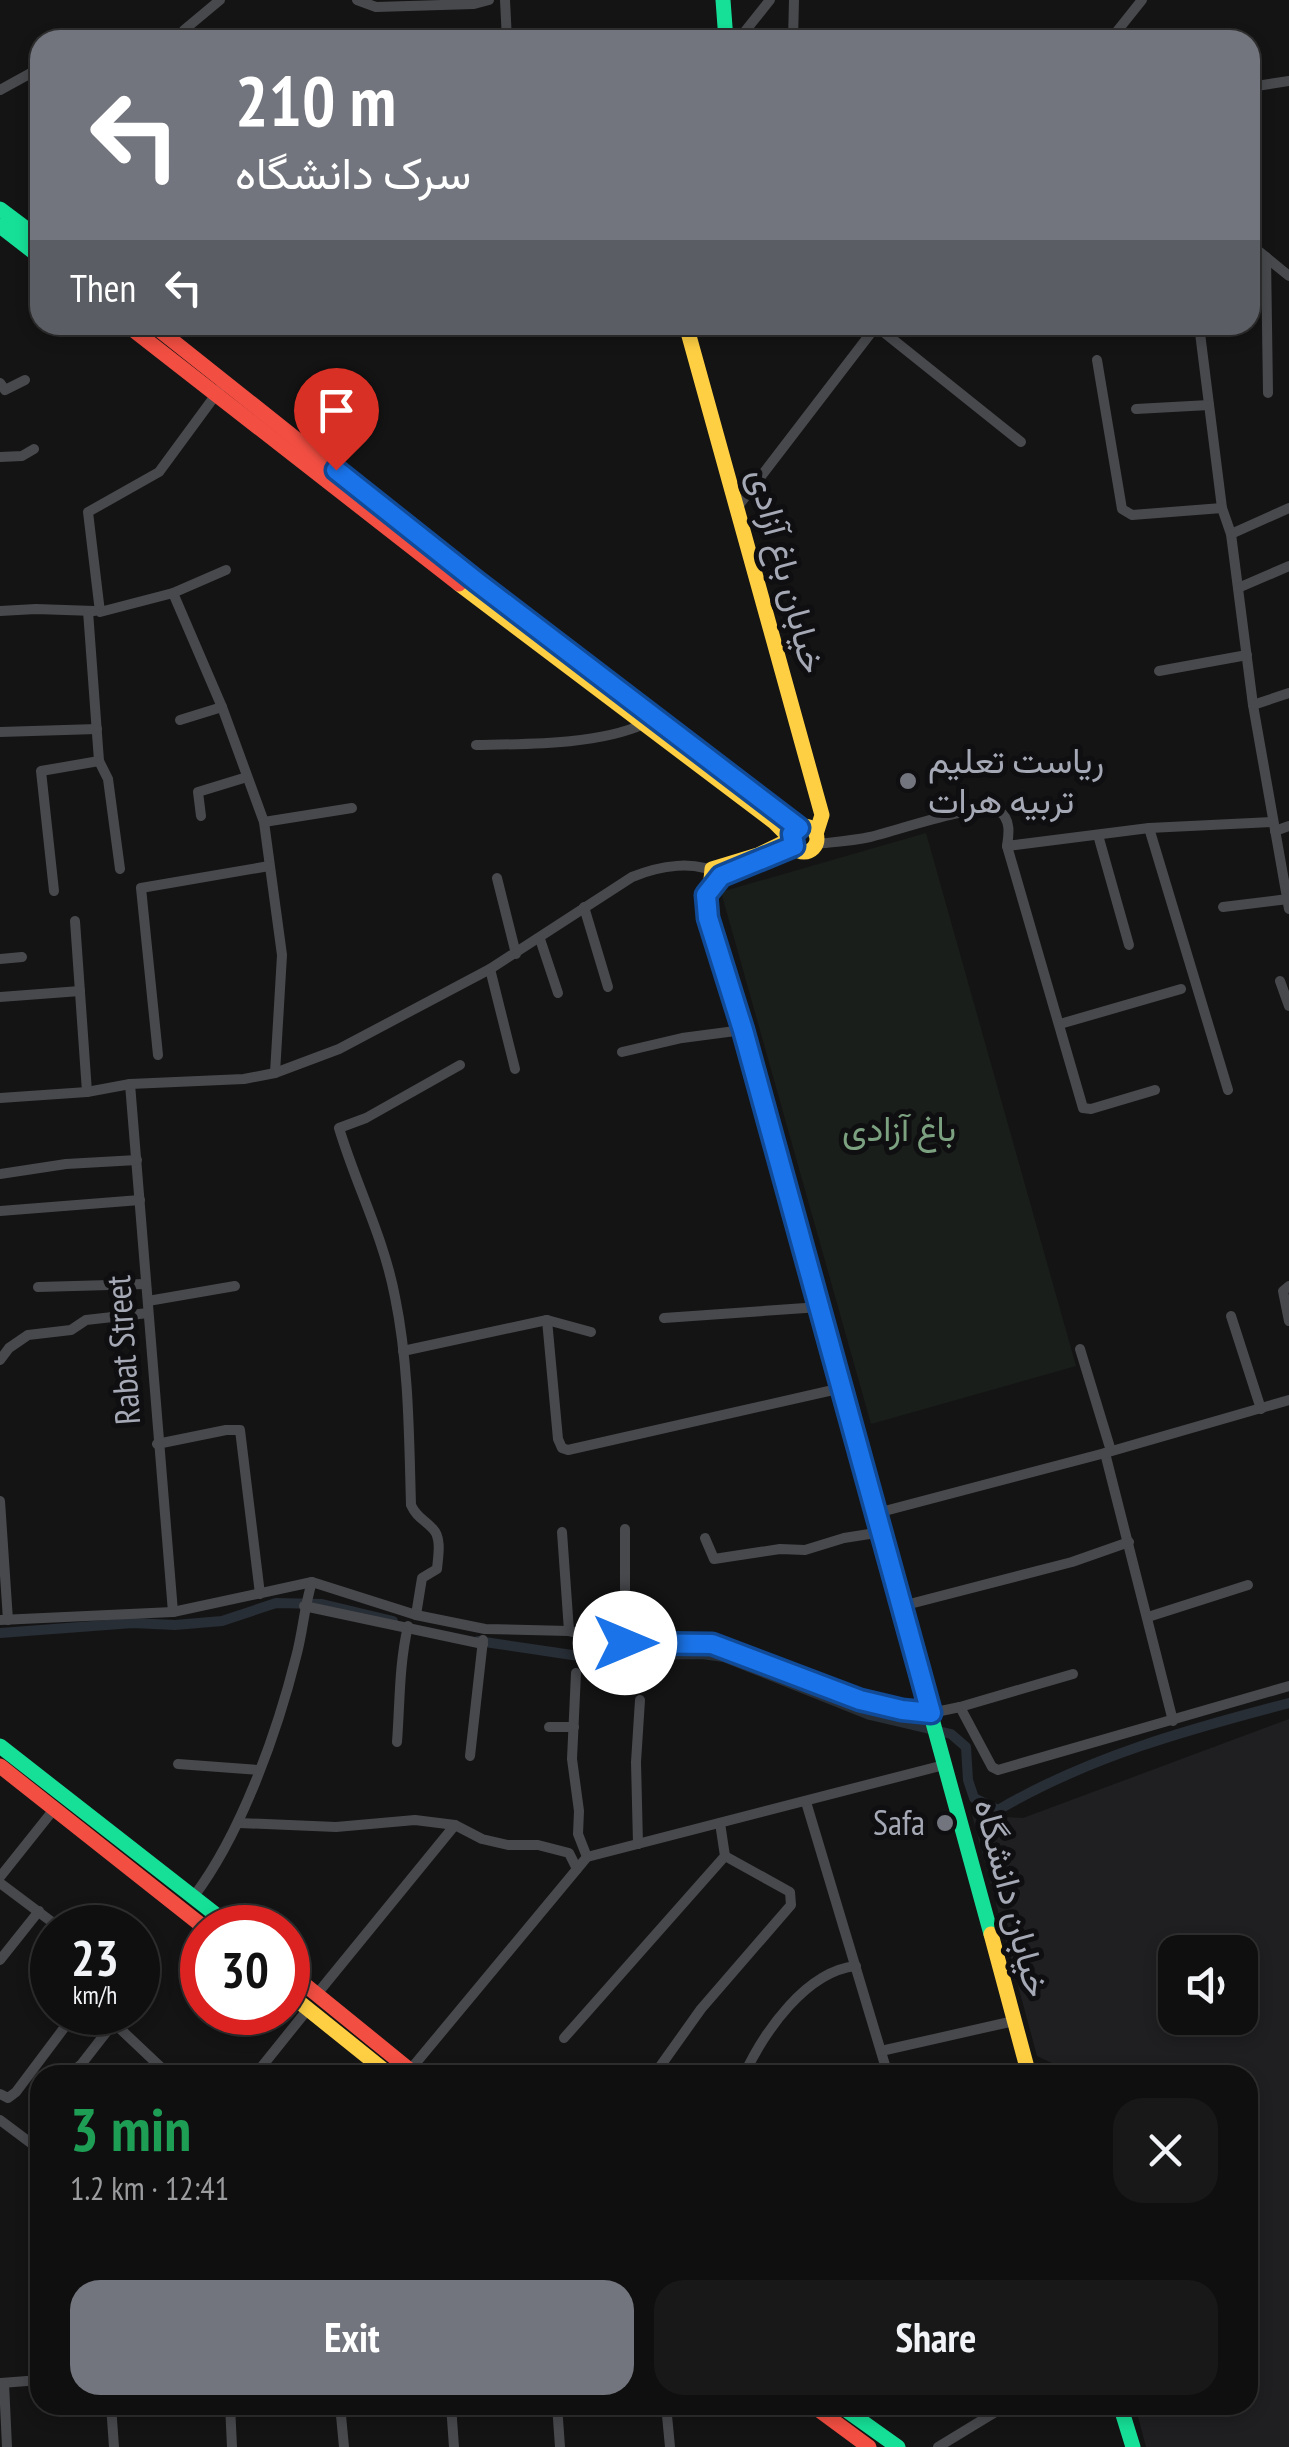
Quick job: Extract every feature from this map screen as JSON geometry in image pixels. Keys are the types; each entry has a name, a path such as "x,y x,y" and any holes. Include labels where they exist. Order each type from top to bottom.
{"main road":[{"path":"723,0 725,30"},
{"path":"0,209 30,232"},
{"path":"0,226 30,249"},
{"path":"142,335 220,388 492,594 795,838"},
{"path":"164,335 220,388 644,724 795,838"},
{"name":"خیابان باغ آزادی","path":"689,335 822,814 816,839"},
{"path":"758,855 769,839 770,828 763,814"},
{"path":"716,872 795,838 809,827 816,839"},
{"path":"716,872 795,838"},
{"name":"خیابان دانشگاه","path":"716,872 706,895 708,918 820,1307 1026,2065"},
{"path":"0,1746 180,1907"},
{"path":"0,1766 60,1802 205,1905"},
{"path":"310,1988 401,2065"},
{"path":"310,2011 378,2065"},
{"path":"826,2415 869,2447"},
{"path":"856,2415 898,2447"},
{"path":"1123,2415 1133,2447"}],"street":[{"path":"184,30 220,0"},
{"path":"358,0 376,7 474,4 490,0"},
{"path":"506,0 507,30"},
{"path":"746,30 770,0"},
{"path":"793,30 794,0"},
{"path":"1118,30 1142,0"},
{"path":"0,90 30,74"},
{"path":"1260,86 1289,82"},
{"path":"1260,253 1289,276"},
{"path":"1266,258 1268,394"},
{"path":"738,505 869,335"},
{"path":"889,335 1021,442"},
{"path":"1199,335 1222,508 1231,534 1253,704 1288,903 1223,908"},
{"path":"1097,360 1122,509 1132,515 1222,508"},
{"path":"0,383 5,390 25,380"},
{"path":"120,869 108,779 99,761 96,729 88,512 158,472 220,388"},
{"path":"1136,409 1209,405"},
{"path":"0,457 22,456 34,449"},
{"path":"1231,534 1289,508"},
{"path":"1238,588 1289,566"},
{"path":"0,612 36,608 94,611 173,593 226,570"},
{"path":"173,593 222,707 264,822 282,955 275,1073"},
{"path":"1159,671 1246,655"},
{"path":"1253,704 1289,693"},
{"path":"180,720 222,707"},
{"path":"476,745 606,735 644,724"},
{"path":"0,732 96,729"},
{"path":"54,891 41,771 99,761"},
{"path":"201,816 198,792 247,777"},
{"path":"264,822 352,808"},
{"path":"816,839 867,838 992,808 1004,816 1009,831 1007,846 1083,1108 1154,1090"},
{"path":"1007,846 1149,828 1289,826"},
{"path":"1149,828 1228,1090"},
{"path":"1098,835 1128,945"},
{"path":"0,1098 87,1092 130,1084 244,1079 275,1073 339,1049 490,970 650,870 698,865 716,872"},
{"path":"158,1054 141,888 269,866"},
{"path":"497,878 516,954"},
{"path":"584,908 608,987"},
{"path":"75,921 87,1092"},
{"path":"540,939 558,993"},
{"path":"0,960 22,957"},
{"path":"490,970 515,1069"},
{"path":"1281,981 1289,1006"},
{"path":"1060,1024 1181,988"},
{"path":"0,997 80,991"},
{"path":"622,1052 682,1038 743,1030"},
{"path":"416,1616 422,1578 438,1569 438,1539 435,1530 417,1518 411,1505 403,1350 395,1296 381,1244 339,1128 366,1118 460,1066"},
{"name":"Rabat Street","path":"130,1084 156,1444 173,1612"},
{"path":"0,1174 66,1164 137,1160"},
{"path":"0,1212 140,1200"},
{"path":"38,1287 146,1284"},
{"path":"0,1360 8,1348 28,1334 71,1330 86,1320 235,1286"},
{"path":"1289,1286 1283,1291 1283,1298 1289,1321"},
{"path":"664,1318 820,1307"},
{"path":"1231,1316 1261,1409"},
{"path":"403,1350 546,1320 591,1332"},
{"path":"546,1320 558,1439 562,1448 568,1450 842,1388"},
{"path":"1080,1349 1173,1722"},
{"path":"877,1513 1289,1400"},
{"path":"156,1444 240,1430 260,1594"},
{"path":"0,1501 4,1620 173,1612 312,1582 416,1616 485,1629 568,1631 625,1643 712,1644 849,1697 902,1710 933,1725 960,1706 1073,1674"},
{"path":"625,1529 625,1643"},
{"path":"562,1532 568,1631"},
{"path":"705,1538 714,1559 780,1548 805,1550 882,1532"},
{"path":"902,1606 1072,1562 1129,1542"},
{"path":"194,1896 238,1823 286,1697 312,1582"},
{"path":"1148,1617 1248,1585"},
{"path":"304,1606 483,1644"},
{"path":"397,1742 399,1670 408,1626"},
{"path":"470,1756 485,1629"},
{"path":"576,1674 572,1759 578,1834 587,1856"},
{"path":"960,1706 992,1767 998,1770 1289,1686"},
{"path":"638,1844 636,1762 640,1700"},
{"path":"549,1727 574,1728"},
{"path":"178,1764 258,1770"},
{"path":"418,2065 587,1856 944,1765"},
{"path":"31,1905 0,1880 60,1802"},
{"path":"806,1802 885,2065"},
{"path":"238,1823 336,1827 416,1820 455,1825 482,1839 569,1852 577,1869"},
{"path":"720,1823 725,1856"},
{"path":"317,1994 455,1825"},
{"path":"564,2038 725,1856"},
{"path":"661,2065 701,2009 791,1904 790,1892 725,1856"},
{"path":"0,1960 30,1922"},
{"path":"749,2065 756,2050 806,1988 819,1976 856,1966"},
{"path":"881,2052 1014,2021"},
{"path":"36,2065 59,2035"},
{"path":"80,2065 104,2035"},
{"path":"127,2035 158,2065"},
{"path":"263,2065 287,2035"},
{"path":"0,2094 8,2098 30,2073"},
{"path":"0,2120 30,2142"},
{"path":"7,2447 2,2383 30,2381"},
{"path":"112,2415 114,2447"},
{"path":"230,2415 232,2447"},
{"path":"341,2415 344,2447"},
{"path":"452,2415 454,2447"},
{"path":"557,2415 560,2447"},
{"path":"667,2415 670,2447"},
{"path":"938,2447 991,2415"}],"shaded area":[{"path":"1289,1719 1289,2447 1146,2447 1138,2415 1258,2415 1258,2065 1056,2065 1037,2056 972,1815 1023,1818"}],"green space":[{"name":"باغ آزادی","path":"926,833 1076,1366 871,1424 721,892"}],"waterway":[{"path":"0,1633 222,1621 276,1603 322,1604 393,1621"},
{"path":"478,1641 579,1656 724,1657 870,1715 951,1734 966,1747 968,1780 974,1798 998,1810 1103,1760 1177,1734 1289,1703"}],"traffic: fast":[{"path":"723,0 725,30"},
{"path":"0,209 30,232"},
{"path":"0,226 30,249"},
{"path":"354,485 656,720"},
{"path":"770,807 799,827"},
{"path":"741,1023 991,1934"},
{"path":"0,1746 204,1905"},
{"path":"853,2415 898,2447"},
{"path":"1123,2415 1133,2447"}],"traffic: slow":[{"path":"689,335 822,815 816,834"},
{"path":"459,584 774,822 791,839 758,855 712,869 714,928 741,1023"},
{"path":"804,826 813,830 817,839 813,848 804,852 795,848 791,839 795,830 804,826"},
{"path":"991,1934 1026,2065"},
{"path":"310,2011 378,2065"}],"traffic: jam":[{"path":"140,335 459,584"},
{"path":"166,335 354,485"},
{"path":"0,1766 180,1908"},
{"path":"310,1989 404,2065"},
{"path":"826,2415 869,2447"}],"place":[{"name":"ریاست تعلیم تربیه هرات","path":"908,781"},
{"name":"Safa","path":"945,1823"}],"route":[{"path":"336,470 799,828 792,834 794,846 721,876 706,895 708,918 743,1030 931,1713 838,1694 712,1644 625,1643"}]}
